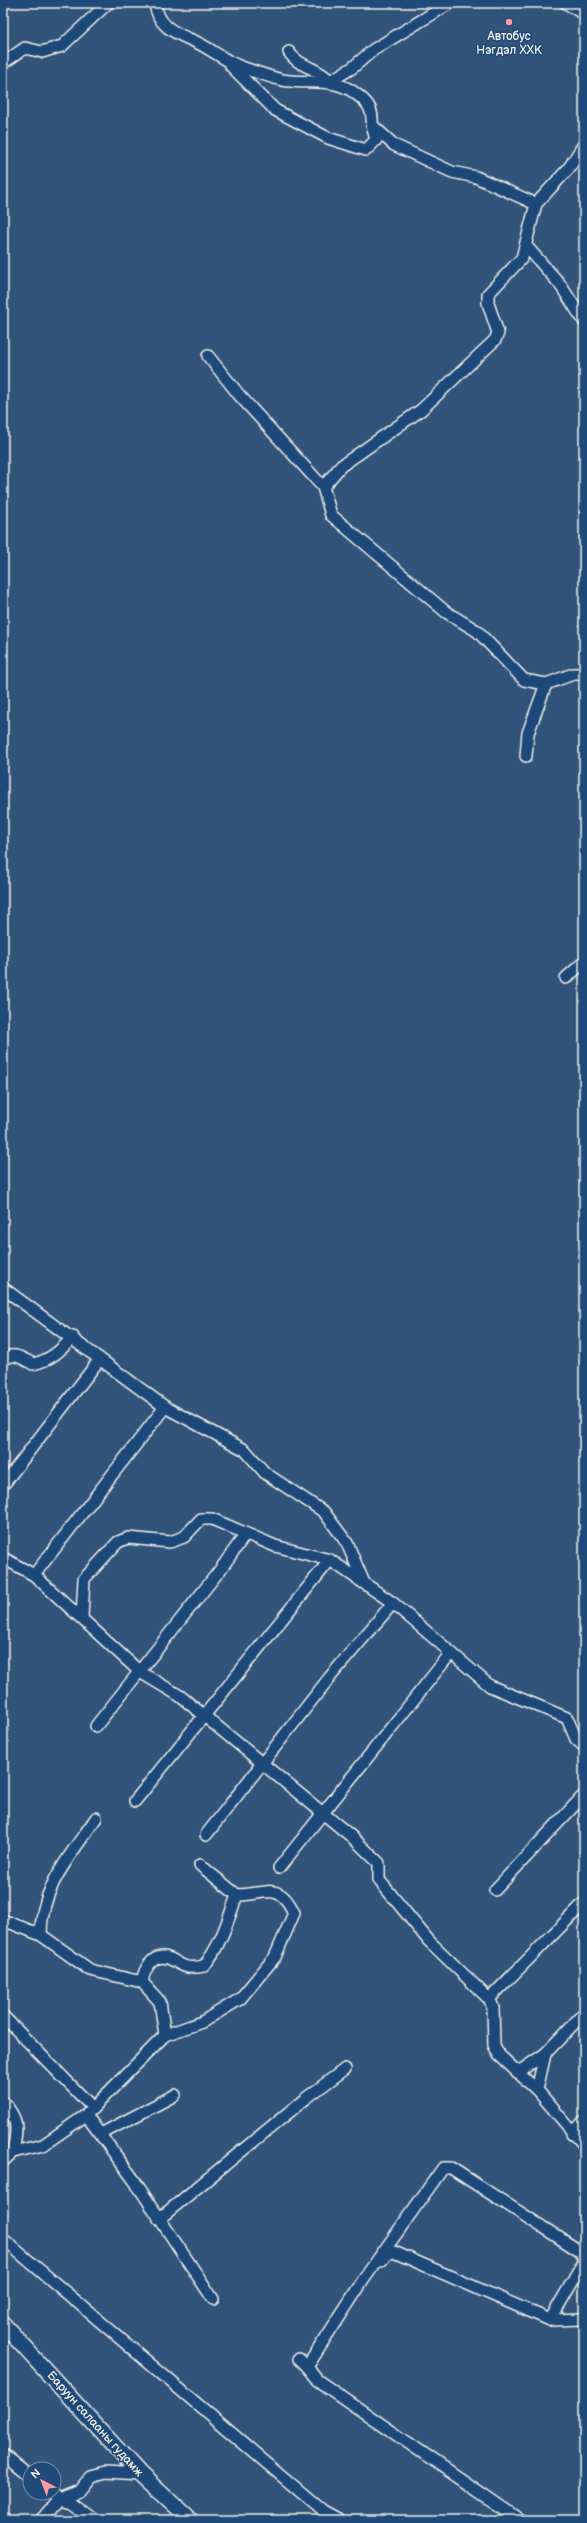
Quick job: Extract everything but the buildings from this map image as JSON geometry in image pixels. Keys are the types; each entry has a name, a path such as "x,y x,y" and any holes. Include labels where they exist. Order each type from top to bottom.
{"main road":[{"name":"Баруун салааны гудамж","path":"3,2324 140,2474 190,2520"}],"street":[{"path":"3,63 25,48 42,52 62,46 108,3"},
{"path":"155,3 163,24 178,35 206,47 218,57 236,70 275,110 328,138 366,150 376,140 372,125 373,113 366,101 351,89 330,81 283,80 243,68 218,57"},
{"path":"330,81 352,68 373,50 450,3"},
{"path":"566,3 584,14"},
{"path":"289,52 292,58 323,73 330,81"},
{"path":"372,125 394,146 452,172 476,177 536,204"},
{"path":"322,487 341,466 421,410 495,340 498,333 488,303 488,294 522,258 526,248 536,204 570,168 584,144"},
{"path":"526,248 559,282 584,321"},
{"path":"208,356 245,401 322,487 331,515 446,612 478,631 524,680 546,684 573,674 584,674"},
{"path":"526,756 528,733 546,684"},
{"path":"566,978 584,962"},
{"path":"3,1288 73,1337 165,1407 245,1450 265,1473 324,1512 348,1543 364,1583"},
{"path":"3,1360 10,1355 17,1355 33,1364 43,1362 61,1350 73,1337"},
{"path":"3,1485 100,1359"},
{"path":"34,1575 165,1407"},
{"path":"82,1617 84,1578 118,1542 128,1538 170,1542 184,1537 201,1519 212,1519 275,1546 330,1560 393,1602 490,1686 567,1718 576,1740 584,1746"},
{"path":"96,1726 140,1672 245,1534"},
{"path":"3,1558 34,1575 82,1617 140,1672 180,1696 352,1837 379,1863 379,1880 429,1941 489,1999 493,2008 494,2045 499,2055 536,2090 572,2134 584,2145"},
{"path":"135,1801 330,1560"},
{"path":"206,1835 393,1602"},
{"path":"279,1868 322,1812 451,1653"},
{"path":"495,1890 584,1795"},
{"path":"41,1935 44,1905 51,1884 96,1818"},
{"path":"3,2160 13,2152 43,2145 90,2111 152,2046 165,2035 202,2022 240,1999 275,1957 294,1913 288,1900 278,1892 265,1890 237,1895 200,1865"},
{"path":"142,1982 144,1972 150,1962 157,1958 168,1958 190,1968 204,1966 212,1956 223,1935 237,1895"},
{"path":"489,1999 584,1903"},
{"path":"3,1920 41,1935 90,1970 142,1982 160,2002 165,2035"},
{"path":"517,2073 545,2054 584,2013"},
{"path":"3,2016 90,2111 101,2134 213,2299"},
{"path":"536,2090 545,2054"},
{"path":"159,2219 305,2100 346,2069"},
{"path":"101,2134 175,2095"},
{"path":"3,2102 14,2114 17,2132 13,2152"},
{"path":"572,2134 584,2121"},
{"path":"307,2368 364,2279 443,2168 451,2168 581,2252 584,2261 550,2320"},
{"path":"3,2239 323,2511 340,2520"},
{"path":"364,2279 388,2253 394,2252 550,2320 584,2319"},
{"path":"299,2359 317,2380 520,2520"},
{"path":"3,2454 22,2469"},
{"path":"62,2495 79,2491 91,2476 106,2472 140,2474"},
{"path":"62,2499 70,2502 94,2520"},
{"path":"40,2520 52,2501"}],"place":[{"name":"Автобус Нэгдэл ХХК","path":"509,22"}]}
